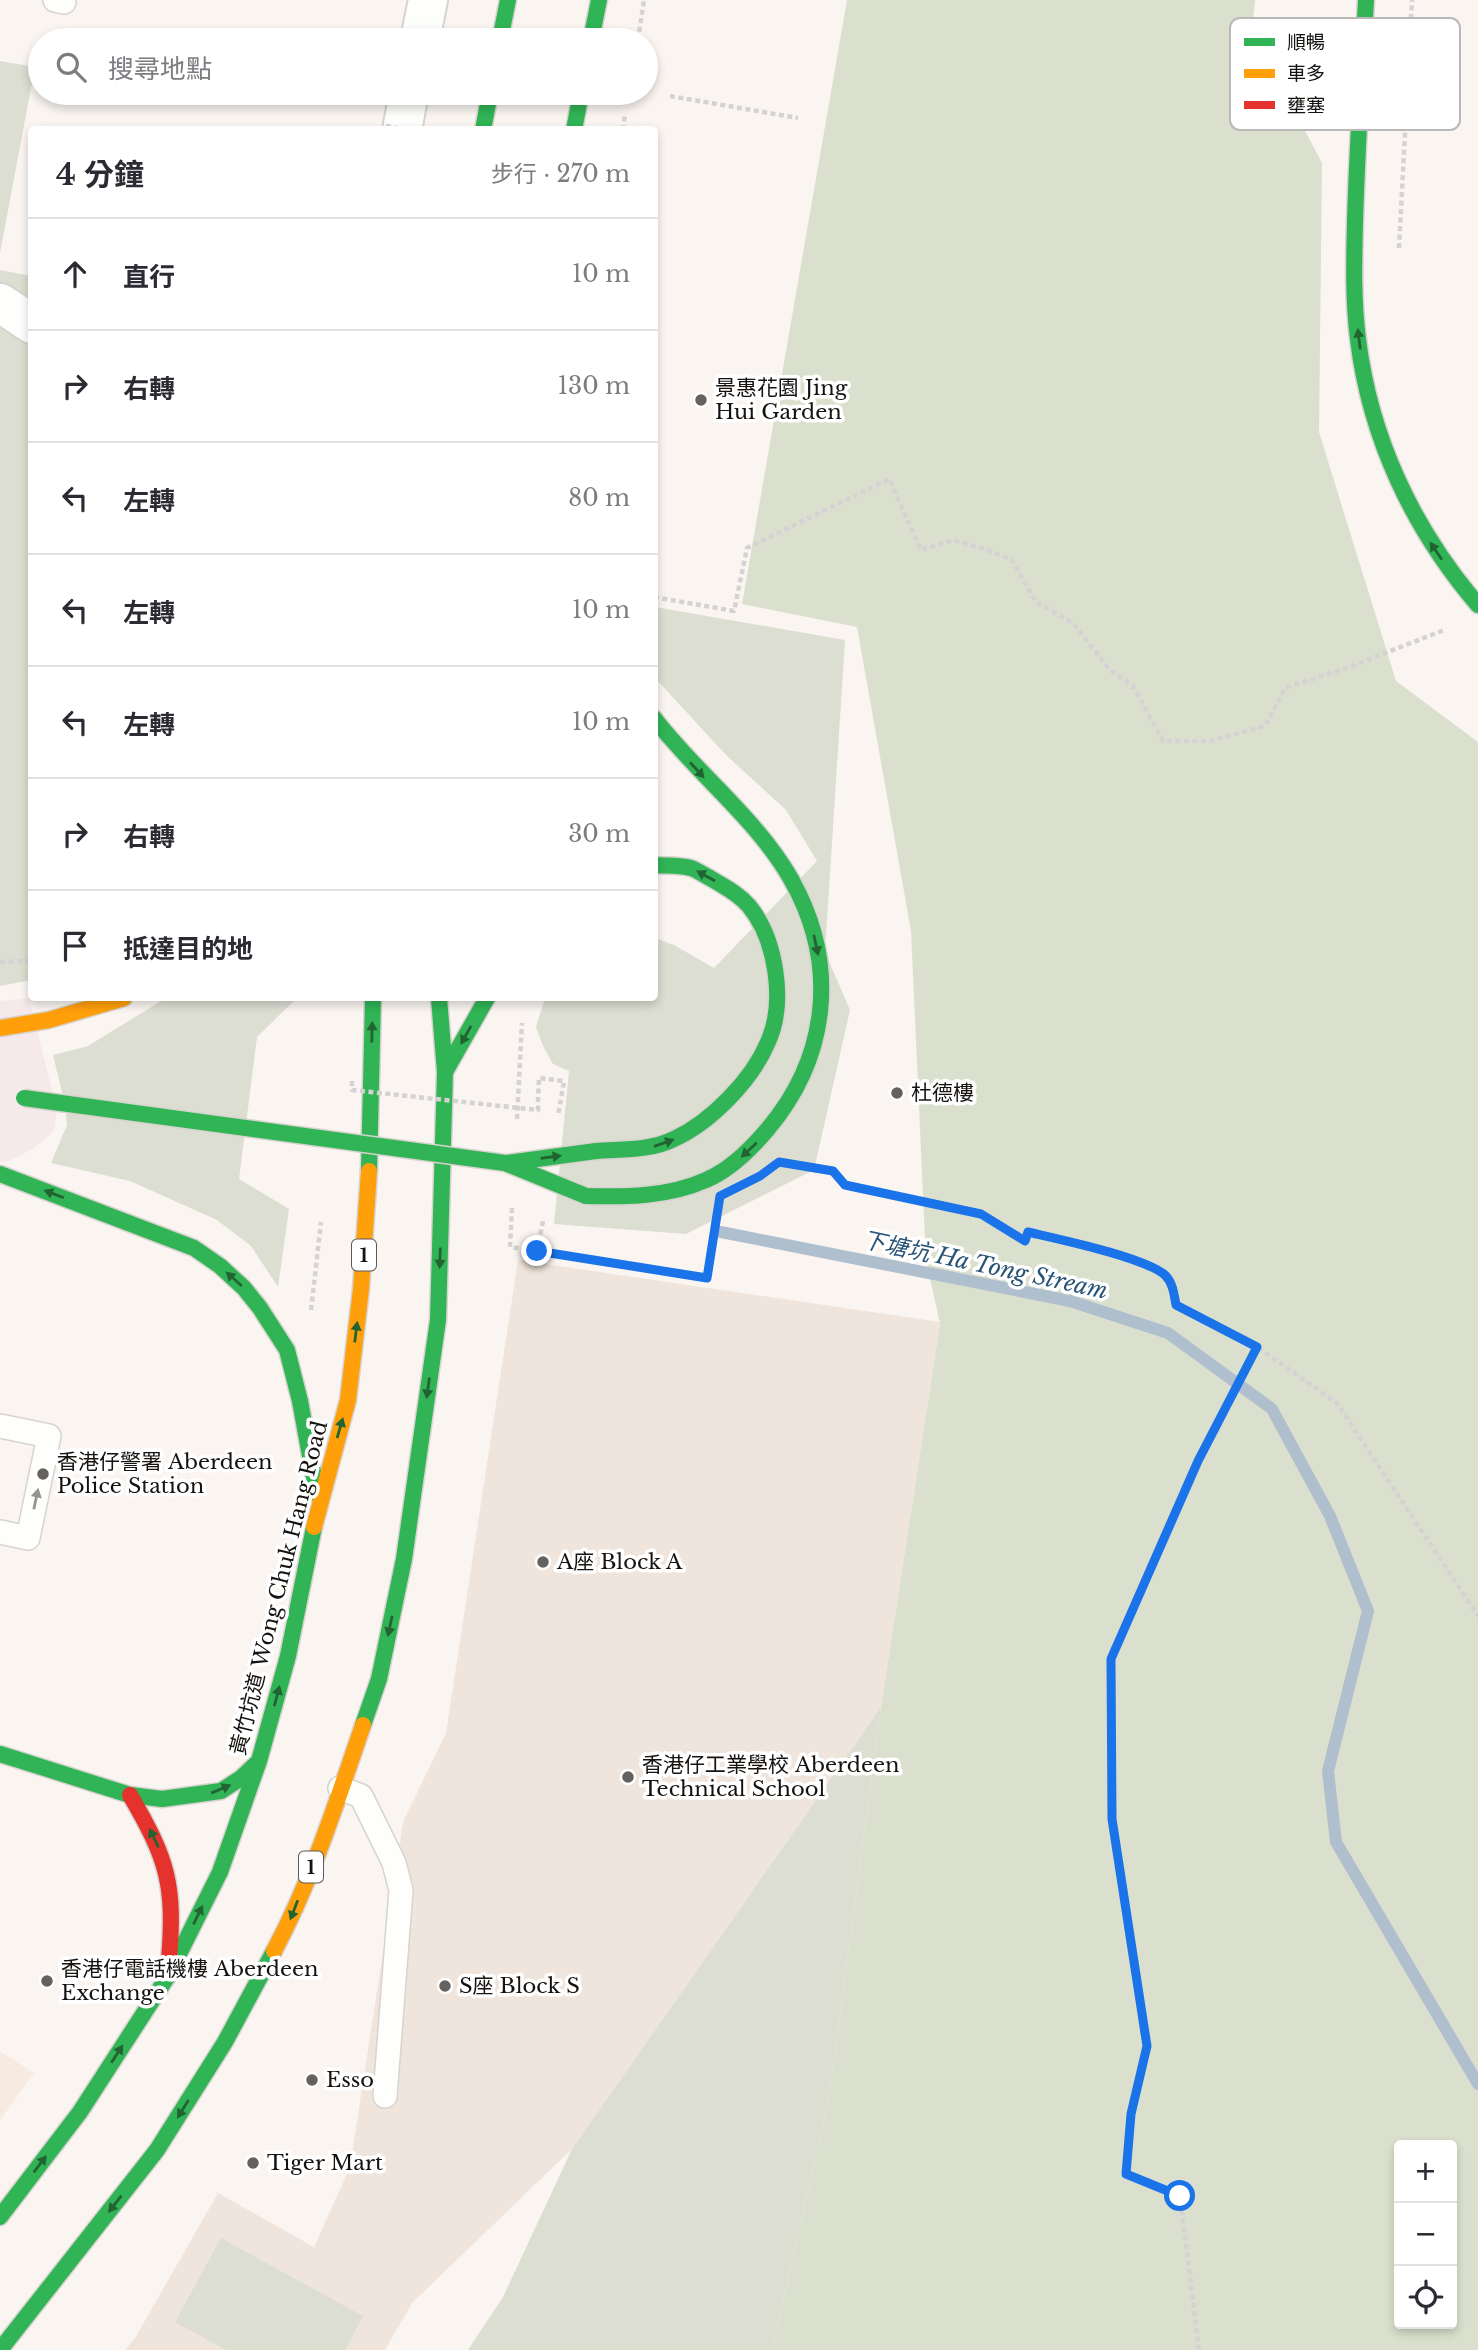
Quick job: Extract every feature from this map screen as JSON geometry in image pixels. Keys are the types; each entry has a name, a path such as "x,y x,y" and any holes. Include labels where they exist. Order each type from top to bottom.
{"main road":[{"path":"502,28 508,0"},
{"path":"593,28 599,0"},
{"path":"1365,18 1366,0"},
{"path":"484,126 488,105"},
{"path":"575,126 579,105"},
{"path":"1360,130 1354,254 1355,297 1362,363 1373,410 1384,445 1410,506 1429,541 1478,604"},
{"path":"12,1096 505,1163 586,1196 631,1197 672,1192 708,1179 743,1156 776,1123 806,1076 821,1026 822,977 813,926 792,882 771,848 700,774 658,723"},
{"path":"505,1163 654,1146 696,1128 709,1119 733,1094 769,1041 776,1008 777,980 769,943 749,906 734,892 691,868 658,865"},
{"path":"0,1028 49,1020 114,1001"},
{"name":"黃竹坑道 Wong Chuk Hang Road","path":"0,2217 80,2112 168,1976 220,1872 258,1761 288,1656 319,1504 348,1400 361,1289 369,1180 373,1001"},
{"name":"1","path":"0,2350 157,2150 225,2042 289,1923 379,1679 404,1559 438,1320 445,1072 439,1001"},
{"path":"445,1072 485,1001"},
{"path":"0,1174 194,1248 220,1266 244,1288 287,1350 300,1401 319,1504"},
{"path":"0,1754 130,1795 162,1798 221,1791 241,1778 258,1761"},
{"path":"130,1795 161,1852 168,1879 173,1917 168,1976"}],"street":[{"path":"422,28 428,0"},
{"path":"395,126 404,105"},
{"path":"0,303 28,321"}],"lane":[{"path":"0,1426 49,1436 28,1538 0,1532"},
{"path":"340,1788 361,1796 394,1863 401,1890 385,2096"}],"path":[{"path":"640,28 644,0"},
{"path":"1411,18 1412,0"},
{"path":"670,96 798,118"},
{"path":"624,126 625,115"},
{"path":"1399,262 1406,130"},
{"path":"658,598 734,611 747,548 889,479 921,550 953,540 1012,560 1036,602 1073,623 1110,670 1133,686 1163,741 1210,741 1265,726 1285,688 1352,666 1451,627"},
{"path":"0,962 28,960"},
{"path":"352,1081 352,1090 538,1110 538,1078 564,1081 558,1117"},
{"path":"779,1162 833,1171 845,1185 981,1214 1025,1241 1028,1232 1086,1246 1144,1264 1165,1275 1173,1287 1176,1305 1257,1347 1337,1403 1478,1616"},
{"path":"510,1247 707,1278 718,1210"},
{"path":"537,1251 544,1213"},
{"path":"287,1350 299,1343 309,1326 322,1215"},
{"path":"1199,2350 1180,2196 1126,2174 1131,2114 1147,2046 1112,1819 1111,1659 1198,1461 1257,1347"}],"shaded area":[{"path":"0,61 28,66 28,104 0,253"},
{"path":"0,270 28,275 28,981 0,986"},
{"path":"658,608 845,640 825,952 850,1010 814,1170 686,1234 554,1224 569,1071 553,1064 536,1027 544,1001 658,1001 658,939 714,968 817,861 786,810 726,755 658,681"},
{"path":"28,998 30,1001 57,1110 54,1131 33,1149 7,1162 0,1162 0,1001"},
{"path":"161,1001 294,1001 257,1037 239,1179 289,1209 278,1287 251,1246 217,1220 130,1181 51,1163 67,1125 65,1104 53,1055 88,1046"},
{"name":"香港仔工業學校 Aberdeen Technical School","path":"518,1260 940,1322 881,1707 572,2149 412,2303 385,2350 125,2350 135,2338 218,2193 314,2247 350,2167 403,1822 446,1733"},
{"path":"881,1707 829,2098 772,2350 468,2350 503,2297 572,2149"},
{"path":"0,2051 34,2073 0,2120"},
{"path":"221,2238 363,2316 345,2350 226,2350 175,2322"}],"green space":[{"path":"847,0 1255,0 1253,18 1230,18 1230,130 1305,130 1322,163 1319,432 1396,681 1478,742 1478,2350 772,2350 829,2098 881,1707 940,1323 926,1261 911,931 857,627 742,604"}],"waterway":[{"name":"下塘坑 Ha Tong Stream","path":"721,1232 1070,1301 1168,1333 1272,1409 1330,1516 1368,1611 1328,1771 1336,1842 1478,2084"}],"traffic: fast":[{"path":"502,28 508,0"},
{"path":"593,28 599,0"},
{"path":"1365,18 1366,0"},
{"path":"484,126 488,105"},
{"path":"575,126 579,105"},
{"path":"1359,130 1354,266 1356,324 1373,412 1384,447 1415,514 1455,576 1478,605"},
{"path":"586,1196 632,1196 677,1190 715,1176 731,1165 767,1130 788,1102 804,1072 820,1009 821,977 816,944 806,911 791,879 744,816 658,723"},
{"path":"596,1151 655,1146 688,1132 716,1111 741,1085 761,1056 773,1026 777,990 772,953 749,906 730,890 693,869 658,865"},
{"path":"369,1171 373,1001"},
{"path":"363,1725 379,1679 404,1559 438,1320 445,1072 439,1001"},
{"path":"445,1072 485,1001"},
{"path":"24,1098 505,1163 586,1196"},
{"path":"507,1163 596,1151"},
{"path":"0,1174 194,1248 220,1266 244,1288 287,1350 300,1401 317,1494"},
{"path":"0,2217 80,2112 168,1976 220,1872 259,1761 288,1656 314,1527"},
{"path":"0,1754 130,1795 162,1799 221,1791 241,1778 259,1761"},
{"path":"0,2350 157,2150 225,2042 274,1951"}],"traffic: slow":[{"path":"0,1028 49,1020 114,1001"},
{"path":"314,1527 348,1400 361,1289 369,1171"},
{"path":"274,1951 312,1868 363,1725"}],"traffic: jam":[{"path":"130,1795 153,1838 166,1874 171,1912 169,1960"}],"place":[{"name":"景惠花園 Jing Hui Garden","path":"701,400"},
{"name":"杜德樓","path":"897,1093"},
{"name":"香港仔警署 Aberdeen Police Station","path":"43,1474"},
{"name":"A座 Block A","path":"543,1562"},
{"name":"香港仔工業學校 Aberdeen Technical School","path":"628,1777"},
{"name":"香港仔電話機樓 Aberdeen Exchange","path":"47,1981"},
{"name":"S座 Block S","path":"445,1986"},
{"name":"Esso","path":"312,2080"},
{"name":"Tiger Mart","path":"253,2163"}],"route":[{"path":"537,1251 707,1278 720,1196 760,1176 779,1162 833,1171 845,1185 981,1214 1025,1241 1028,1232 1144,1264 1165,1275 1173,1287 1176,1305 1257,1347 1198,1461 1111,1659 1112,1819 1147,2046 1131,2114 1126,2174 1180,2196"}]}
